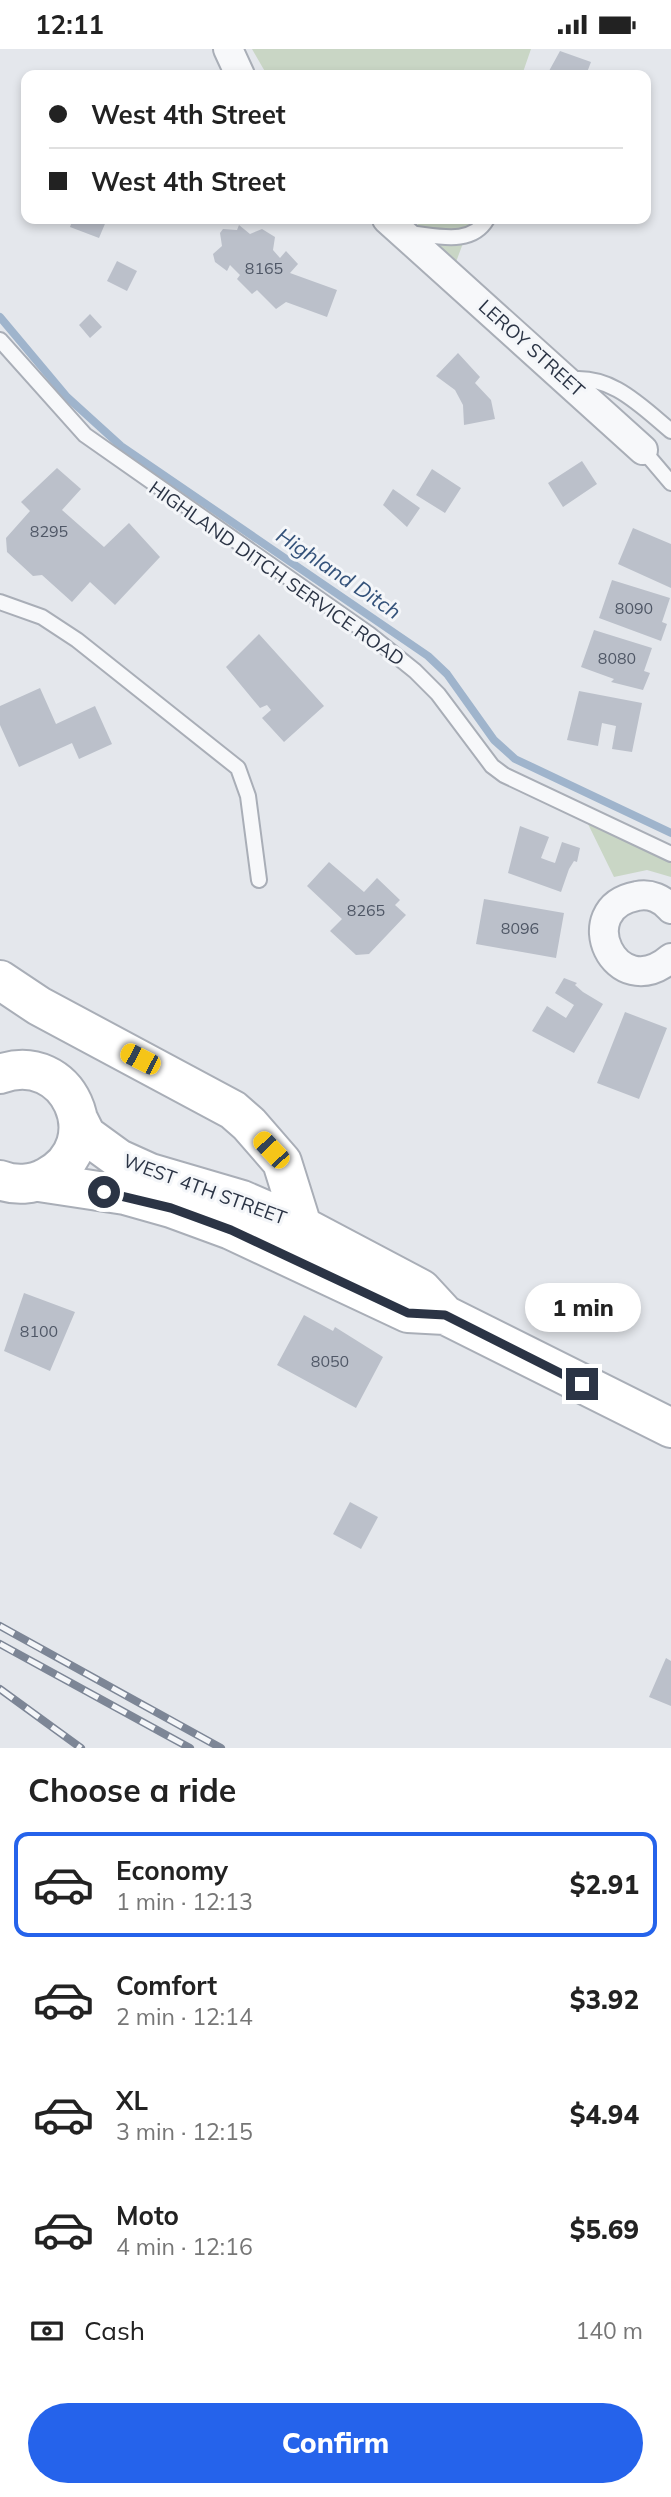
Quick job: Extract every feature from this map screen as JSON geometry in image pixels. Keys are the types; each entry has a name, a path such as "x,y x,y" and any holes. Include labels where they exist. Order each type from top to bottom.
{"main road":[{"path":"0,980 49,1011 218,1100 249,1123 282,1162 302,1226"},
{"name":"WEST 4TH STREET","path":"3,1070 29,1070 47,1075 62,1087 73,1102 86,1135 119,1159 236,1215 408,1313 445,1315"},
{"path":"15,1187 57,1173 70,1158 77,1140 79,1121"},
{"path":"236,1215 250,1182 260,1138"},
{"name":"WEST 4TH STREET","path":"15,1187 125,1195 171,1208 302,1226 421,1289 445,1315 671,1428"}],"street":[{"path":"228,49 238,70"},
{"name":"LEROY STREET","path":"394,226 643,450"},
{"path":"671,909 656,898 642,895 628,897 607,915 603,929 604,943 610,956 634,971 661,967 671,958"}],"lane":[{"path":"394,226 463,237 475,234 483,224"},
{"name":"HIGHLAND DITCH SERVICE ROAD","path":"0,340 85,435 369,634 415,671 438,694 498,770 522,785 671,854"},
{"path":"567,380 590,378 604,382 638,403 671,431"},
{"name":"LEROY STREET","path":"643,450 671,483"},
{"path":"0,602 42,617 77,640 238,768 248,796 259,880"}],"green space":[{"path":"252,49 531,49 524,70 264,70"},
{"path":"417,224 470,224 456,262"},
{"path":"588,824 671,862 671,877 647,870 614,877"}],"building":[{"path":"560,51 591,62 588,70 550,70"},
{"path":"71,224 105,224 99,238 70,227"},
{"path":"239,225 250,234 262,229 275,237 273,250 280,258 286,251 298,264 290,273 337,290 327,317 286,302 276,309 257,290 252,294 237,279 240,275 230,265 227,271 215,262 213,254 222,246 220,233 223,229 237,230"},
{"path":"117,261 137,271 127,291 107,281"},
{"path":"90,314 102,327 90,338 79,325"},
{"path":"458,353 480,377 475,383 491,400 495,419 464,425 463,405 455,390 436,376"},
{"path":"582,461 597,484 563,507 548,483"},
{"path":"57,468 81,489 62,510 104,547 129,523 160,557 115,605 90,582 72,602 42,575 33,576 7,552 6,538 30,511 21,502"},
{"path":"432,469 461,488 445,513 416,495"},
{"path":"393,489 420,508 407,527 383,505"},
{"path":"633,528 671,544 671,588 618,564"},
{"path":"612,580 670,598 662,622 667,624 661,641 599,618"},
{"path":"594,630 652,648 644,671 650,673 643,690 611,682 614,679 581,667"},
{"path":"259,634 324,706 284,742 262,718 271,710 267,705 260,708 226,667"},
{"path":"40,688 56,724 95,706 112,744 79,759 72,743 19,767 0,725 0,706"},
{"path":"579,691 642,703 632,752 612,749 616,726 602,723 598,746 567,740"},
{"path":"520,826 549,837 541,858 549,861 555,863 562,842 580,848 577,862 574,861 569,869 561,892 508,873"},
{"path":"329,862 364,892 377,878 400,900 395,905 406,915 369,954 356,955 330,931 342,919 307,886"},
{"path":"484,899 564,913 556,958 476,944"},
{"path":"564,978 577,983 575,985 583,992 603,1004 574,1053 532,1031 547,1006 566,1018 574,1005 555,993"},
{"path":"625,1012 667,1028 639,1099 597,1083"},
{"path":"24,1293 75,1312 50,1371 4,1351"},
{"path":"304,1315 333,1331 335,1327 383,1357 356,1408 277,1365"},
{"path":"350,1502 378,1517 361,1549 333,1534"},
{"path":"666,1658 671,1661 671,1706 649,1697"}],"waterway":[{"name":"Highland Ditch","path":"0,317 67,397 121,446 428,656 447,674 494,740 515,759 671,833"}],"railway":[{"path":"0,1626 221,1748"},
{"path":"0,1644 190,1748"},
{"path":"0,1689 81,1748"}],"route":[{"path":"104,1192 171,1208 231,1230 408,1313 445,1315 582,1384"}]}
